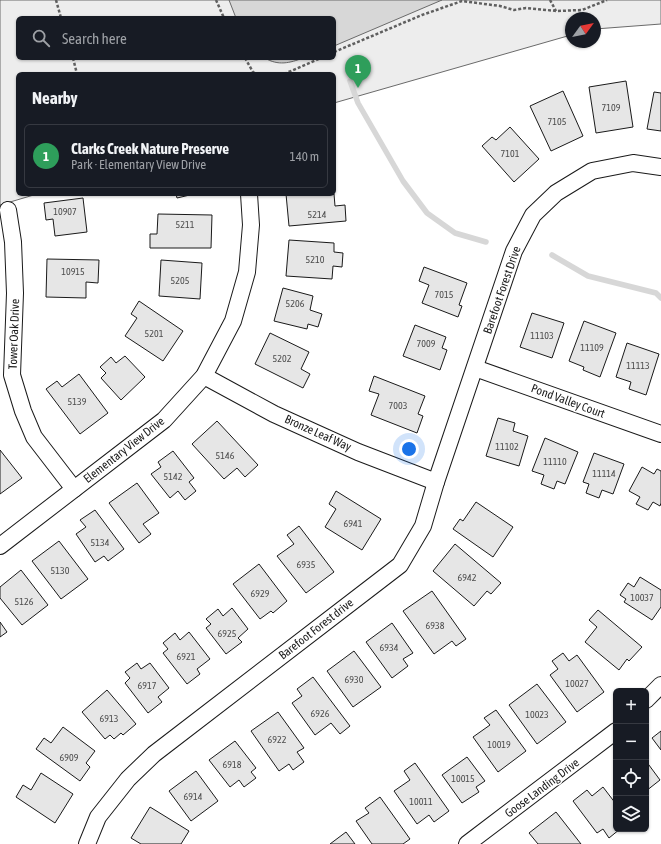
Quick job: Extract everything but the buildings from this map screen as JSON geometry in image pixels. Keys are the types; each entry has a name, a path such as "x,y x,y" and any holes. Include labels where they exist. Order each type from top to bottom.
{"street":[{"name":"Barefoot Forest Drive","path":"475,368 514,251 533,215 556,193 592,171 634,163 661,167"},
{"name":"Elementary View Drive","path":"0,546 164,420 204,376 233,321 247,272 250,225 249,196"},
{"name":"Tower Oak Drive","path":"8,210 13,242 14,271 12,375 23,411 34,437 74,489"},
{"name":"Pond Valley Court","path":"475,368 661,434"},
{"name":"Barefoot Forest drive","path":"87,844 98,817 128,779 154,754 400,565 424,526 436,482 475,368"},
{"name":"Bronze Leaf Way","path":"204,376 281,417 358,452 436,482"},
{"path":"649,697 661,685"},
{"name":"Goose Landing Drive","path":"467,844 613,733"}],"path":[{"path":"56,0 60,16"},
{"path":"216,0 223,16"},
{"path":"550,0 557,11"},
{"path":"336,51 422,15 462,1 500,6 514,10 526,8 557,11 582,10 600,1 607,0"},
{"path":"74,60 76,72"},
{"path":"246,60 253,72"},
{"path":"289,72 316,60"}],"shaded area":[{"path":"0,0 661,0 661,24 601,29 601,12 565,12 565,37 336,102 336,72 16,72 16,196 30,196 0,205"},
{"path":"229,0 442,0 336,45 336,16 235,16"},
{"path":"268,60 296,60 284,63"}],"waterway":[{"path":"350,81 358,103 403,181 427,213 455,233 486,242"},
{"path":"552,255 588,276 656,293 661,298"}],"place":[{"name":"Clarks Creek Nature Preserve","path":"358,88"}]}
